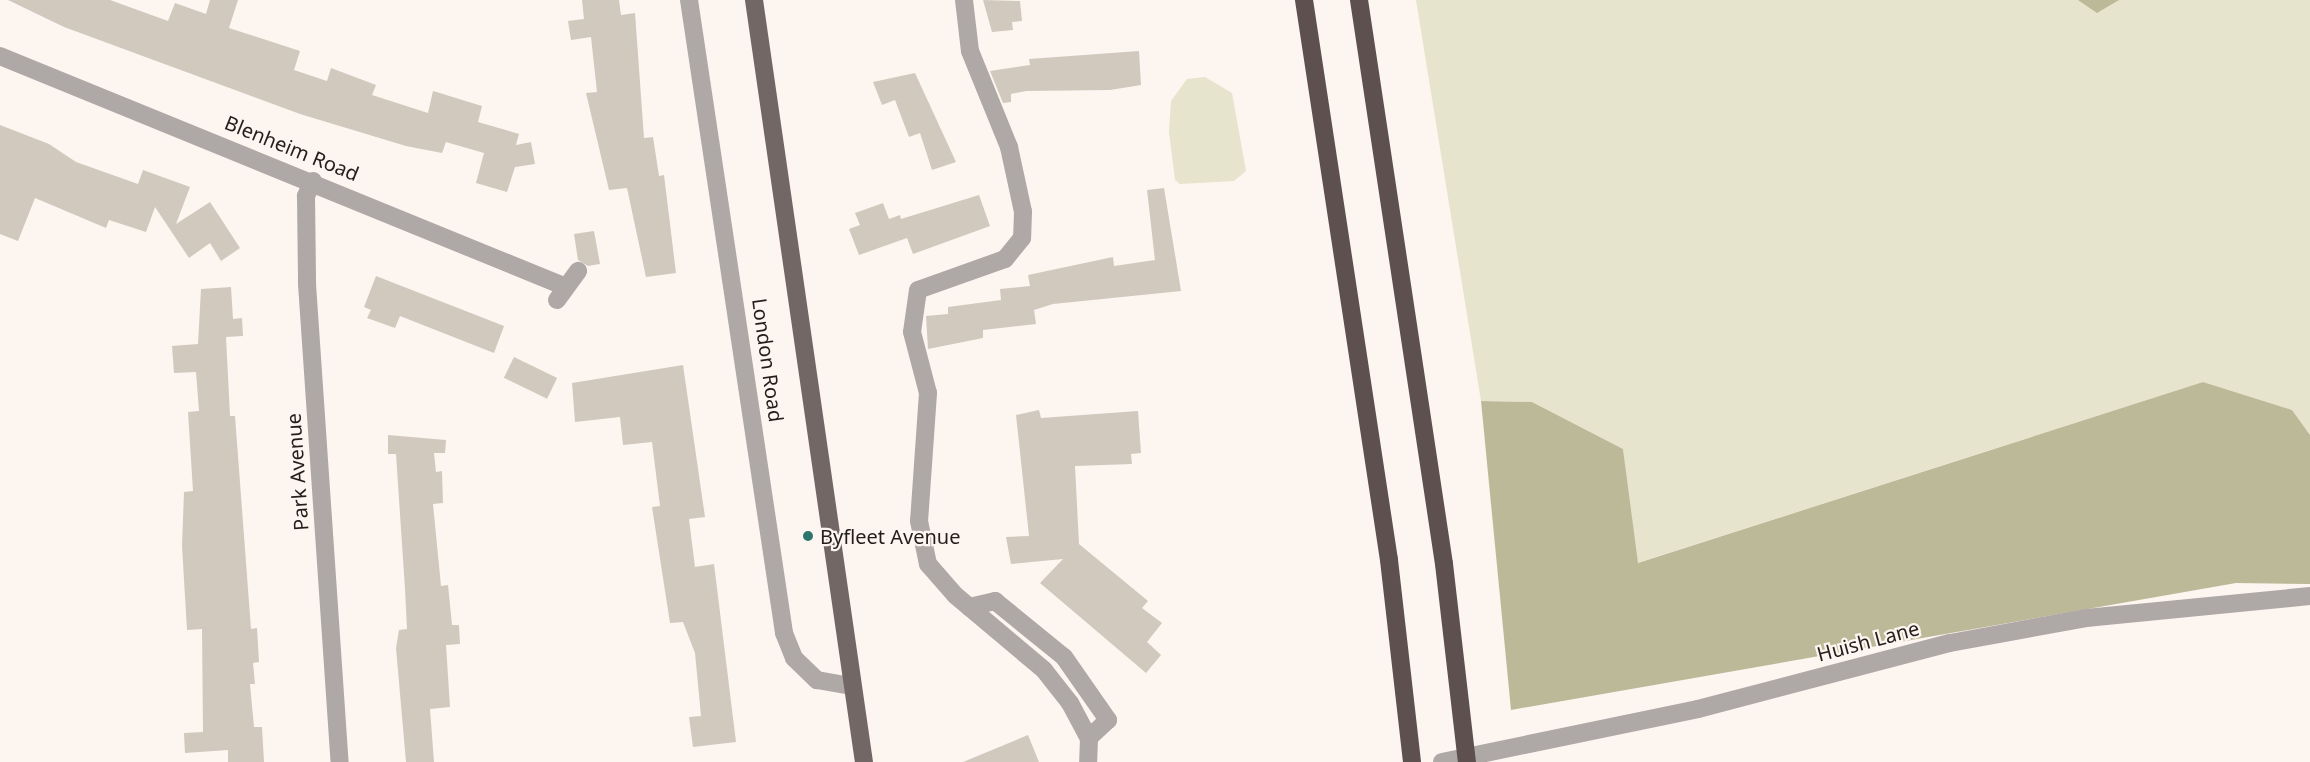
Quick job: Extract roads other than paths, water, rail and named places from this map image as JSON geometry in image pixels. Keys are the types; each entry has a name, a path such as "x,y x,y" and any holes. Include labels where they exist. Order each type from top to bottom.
{"highway":[{"path":"1304,0 1387,549 1412,762"},
{"path":"1359,0 1444,564 1467,762"}],"main road":[{"name":"London Road","path":"754,0 864,762"}],"street":[{"name":"London Road","path":"689,0 784,633 794,658 817,680 852,687"},
{"path":"964,0 970,51 1009,147 1023,212 1022,238 1005,259 918,290 911,308 928,393 920,521 928,564 969,607 1044,670 1089,738 1088,762"},
{"name":"Blenheim Road","path":"0,56 313,181 562,293 578,271"},
{"name":"Park Avenue","path":"313,181 306,196 307,284 340,762"},
{"name":"Huish Lane","path":"1442,762 1698,709 1950,643 2086,618 2310,596"},
{"path":"969,607 995,601 1064,657 1108,720 1089,738"}],"place":[{"name":"Byfleet Avenue","path":"808,536"}]}
